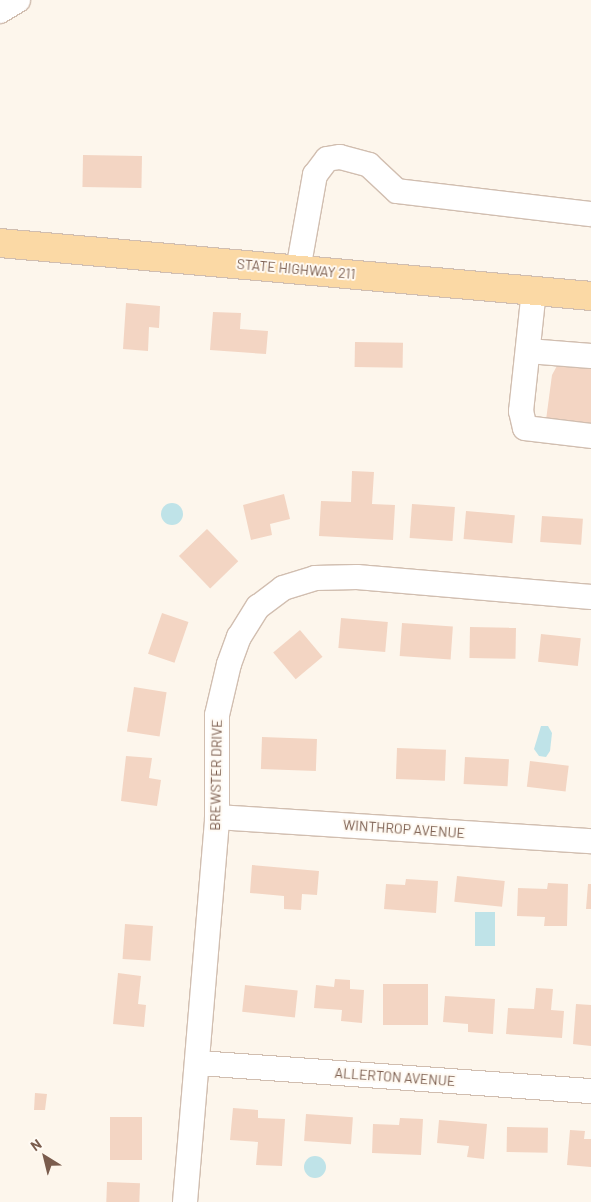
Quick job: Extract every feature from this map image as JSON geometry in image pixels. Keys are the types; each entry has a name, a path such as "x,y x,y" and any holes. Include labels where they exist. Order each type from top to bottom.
{"main road":[{"name":"STATE HIGHWAY 211","path":"0,243 591,296"}],"street":[{"path":"0,11 18,0"},
{"path":"298,270 315,175 327,159 340,157 369,165 397,191 591,214"},
{"path":"534,290 521,411 525,428 591,436"},
{"path":"528,351 591,356"},
{"name":"BREWSTER DRIVE","path":"186,1202 199,1062 206,929 217,817 217,715 229,664 239,637 258,607 283,588 315,578 357,578 591,597"},
{"name":"WINTHROP AVENUE","path":"217,817 591,841"},
{"name":"ALLERTON AVENUE","path":"199,1062 591,1091"}],"water":[{"path":"172,503 180,506 183,514 180,522 172,525 164,522 161,514 164,506"},
{"path":"541,726 548,726 552,733 550,751 546,757 539,756 534,749"},
{"path":"475,912 495,912 495,946 475,946"},
{"path":"315,1156 323,1159 326,1167 323,1175 315,1178 307,1175 304,1167 307,1159"}],"building":[{"path":"83,155 142,156 141,188 82,187"},
{"path":"126,303 160,306 159,328 149,327 148,351 123,349"},
{"path":"213,312 241,313 240,329 268,331 266,354 210,350"},
{"path":"355,342 403,343 403,368 355,367"},
{"path":"558,364 591,364 591,424 546,420 552,375"},
{"path":"352,471 374,472 372,504 395,505 393,540 319,536 321,501 351,502"},
{"path":"284,494 290,519 270,524 272,535 251,540 243,505"},
{"path":"412,504 455,507 453,541 410,538"},
{"path":"466,511 515,515 512,543 464,539"},
{"path":"542,516 583,519 581,545 540,542"},
{"path":"207,529 238,561 210,588 179,556"},
{"path":"162,613 188,622 174,663 148,654"},
{"path":"341,618 388,622 385,652 338,648"},
{"path":"402,623 453,627 451,659 400,656"},
{"path":"470,627 516,628 515,659 469,658"},
{"path":"300,630 322,657 296,679 273,652"},
{"path":"541,634 581,638 578,666 538,662"},
{"path":"134,687 167,692 160,737 127,731"},
{"path":"262,737 317,739 316,771 261,769"},
{"path":"397,748 446,750 445,781 396,779"},
{"path":"126,756 152,758 149,778 161,780 157,806 121,801"},
{"path":"465,757 509,759 508,786 464,784"},
{"path":"530,761 569,766 566,792 527,787"},
{"path":"252,865 319,871 317,895 302,894 301,910 284,909 284,896 250,893"},
{"path":"457,876 505,881 502,907 454,902"},
{"path":"406,879 438,881 436,913 384,909 386,884 405,885"},
{"path":"548,883 568,884 567,926 544,926 545,917 517,916 518,888 547,889"},
{"path":"588,884 591,884 591,909 586,909"},
{"path":"125,924 153,926 150,961 123,959"},
{"path":"118,973 141,976 138,1004 146,1005 144,1027 113,1024"},
{"path":"335,979 350,980 350,989 364,990 362,1023 341,1021 342,1010 314,1008 316,985 334,987"},
{"path":"383,984 428,984 428,1025 383,1025"},
{"path":"245,985 298,991 295,1017 242,1012"},
{"path":"536,988 553,989 551,1010 564,1011 562,1038 506,1034 508,1008 534,1009"},
{"path":"445,996 495,999 493,1034 468,1032 468,1024 443,1022"},
{"path":"576,1004 591,1005 591,1046 573,1044"},
{"path":"35,1093 47,1094 45,1110 34,1110"},
{"path":"233,1108 258,1110 258,1118 285,1119 282,1166 256,1165 258,1142 230,1140"},
{"path":"306,1114 353,1117 351,1144 304,1141"},
{"path":"110,1117 142,1117 142,1160 110,1160"},
{"path":"400,1118 423,1119 421,1155 372,1153 373,1124 399,1125"},
{"path":"439,1120 487,1124 484,1159 467,1157 469,1146 437,1143"},
{"path":"507,1127 548,1128 548,1153 507,1152"},
{"path":"570,1130 585,1131 584,1139 591,1139 591,1167 567,1165"},
{"path":"107,1182 140,1183 139,1202 106,1202"}]}
